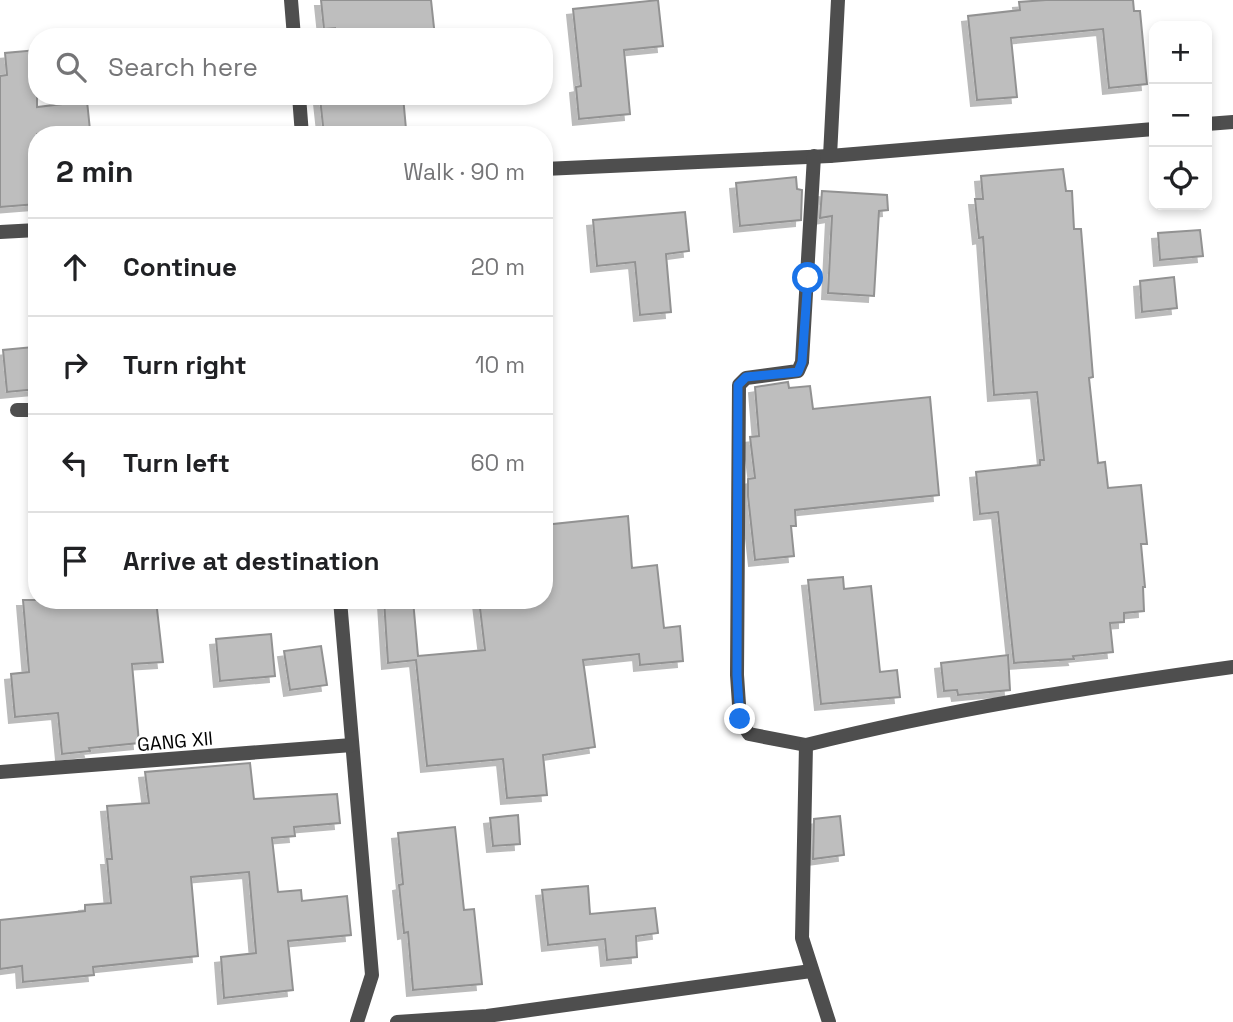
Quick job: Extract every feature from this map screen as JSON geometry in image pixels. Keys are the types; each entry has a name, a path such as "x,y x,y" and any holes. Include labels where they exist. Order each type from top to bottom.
{"street":[{"path":"291,0 293,28"},
{"path":"830,156 838,0"},
{"path":"300,105 301,126"},
{"path":"1212,124 1233,122"},
{"path":"553,169 830,156 1149,129"},
{"path":"814,156 802,362 798,372 746,377 738,385 737,675 740,719 749,734 806,745 900,721 1088,687 1233,667"},
{"path":"0,232 28,230"},
{"path":"17,410 28,410"},
{"path":"341,609 372,975 357,1022"},
{"path":"806,745 802,938 830,1022"},
{"name":"GANG XII","path":"0,772 352,746"},
{"path":"397,1022 487,1016 811,971"}],"building":[{"path":"321,0 431,0 434,28 324,28"},
{"path":"658,0 663,46 624,50 630,114 579,119 576,87 581,86 573,9"},
{"path":"1133,0 1134,11 1140,11 1147,84 1109,88 1103,29 1011,38 1017,97 977,100 968,16 1020,10 1019,2"},
{"path":"28,51 28,105 87,105 90,126 28,126 28,205 0,207 0,76 7,75 5,53"},
{"path":"321,105 404,105 406,126 323,126"},
{"path":"1063,169 1066,191 1072,191 1074,229 1081,229 1093,377 1089,378 1098,463 1105,462 1108,488 1141,485 1147,544 1141,544 1144,611 1124,613 1124,622 1110,623 1113,652 1073,656 1074,659 1014,663 998,512 980,514 976,472 1040,465 1040,460 1044,460 1037,392 994,395 983,237 979,238 975,199 983,199 981,176"},
{"path":"796,177 797,189 802,190 801,220 740,226 736,183"},
{"path":"822,191 887,195 888,210 879,211 874,296 828,293 832,216 820,218"},
{"path":"685,212 689,251 666,254 671,312 640,315 635,262 597,266 593,220"},
{"path":"1200,230 1203,256 1160,260 1158,233"},
{"path":"1174,277 1177,308 1142,312 1140,281"},
{"path":"28,348 28,390 7,392 3,350"},
{"path":"788,382 789,388 810,386 813,409 930,397 939,495 795,510 796,526 791,526 794,556 755,560 748,479 755,478 750,437 759,436 755,387"},
{"path":"628,516 632,568 657,565 664,628 680,626 683,661 640,665 639,654 583,660 595,747 543,755 547,795 507,798 503,759 427,766 416,660 388,663 385,609 414,609 418,656 485,650 480,609 553,609 553,524"},
{"path":"843,577 844,589 871,586 880,672 897,670 900,697 821,704 808,580"},
{"path":"23,600 28,600 28,609 157,609 163,662 132,664 139,743 89,748 90,751 62,754 58,713 15,717 11,674 29,672"},
{"path":"271,634 275,676 220,681 216,639"},
{"path":"321,646 327,685 290,690 284,651"},
{"path":"1008,655 1010,690 958,695 957,690 944,691 941,663"},
{"path":"250,763 254,799 337,794 340,823 294,827 295,836 272,838 278,892 301,890 302,901 347,896 351,935 288,941 293,990 224,998 221,957 256,953 249,872 191,877 198,956 93,967 94,975 23,982 22,966 0,969 0,920 85,911 85,905 111,903 107,859 112,859 107,806 149,803 145,772"},
{"path":"518,815 520,844 493,846 490,818"},
{"path":"840,816 844,855 813,859 814,819"},
{"path":"455,827 464,910 474,909 482,984 413,990 408,932 404,933 399,885 403,884 398,833"},
{"path":"588,886 590,914 655,908 658,933 636,936 637,957 607,960 605,939 548,945 542,890"}],"route":[{"path":"740,719 737,675 738,385 746,377 789,375 798,372 802,362 808,278"}]}
